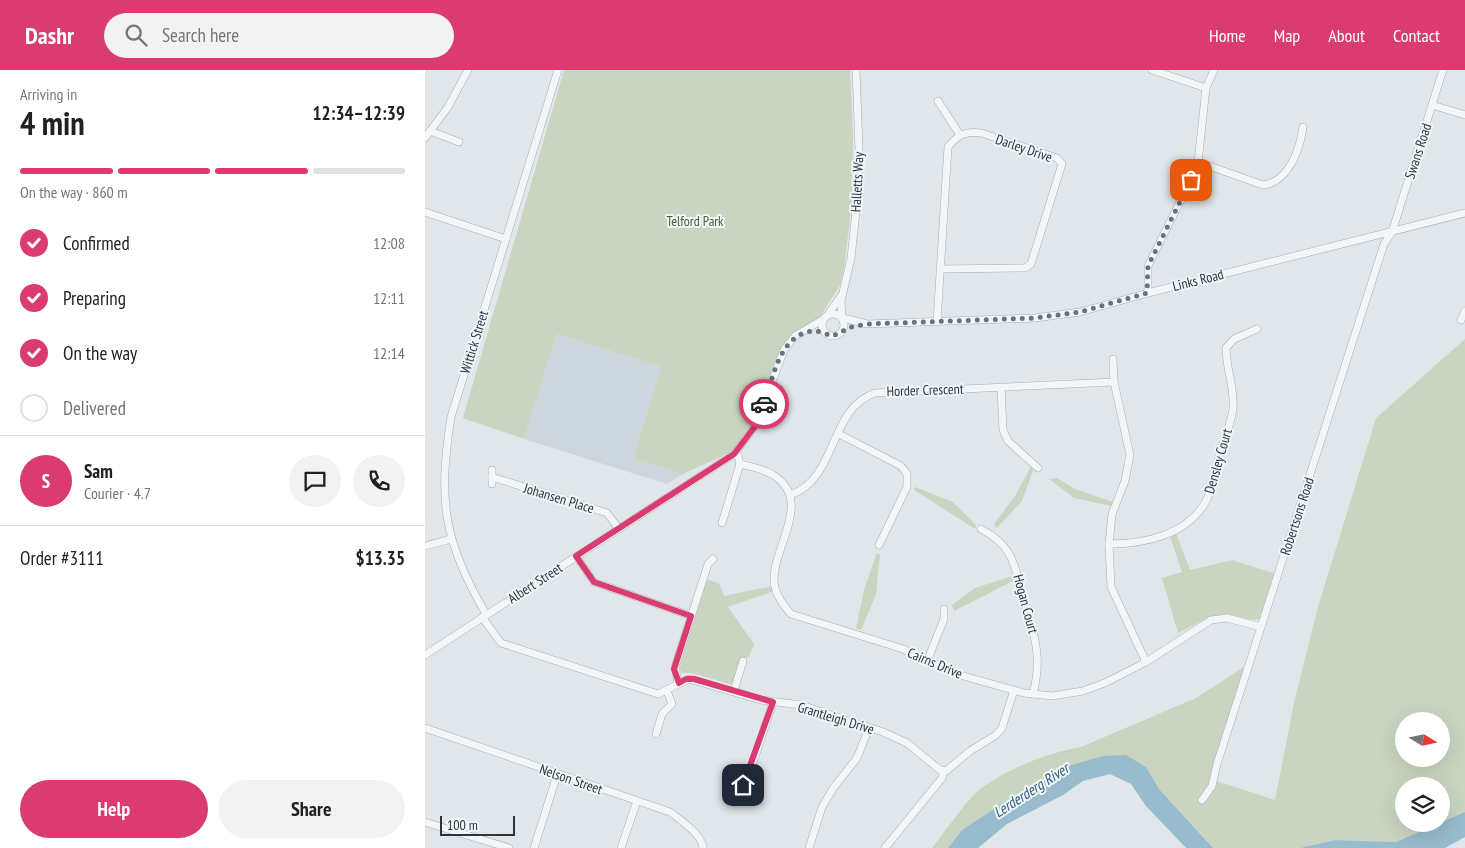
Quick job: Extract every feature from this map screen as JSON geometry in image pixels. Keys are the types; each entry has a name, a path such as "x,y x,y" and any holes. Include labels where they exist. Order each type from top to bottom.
{"street":[{"path":"425,138 448,106 468,70"},
{"name":"Wittick Street","path":"484,616 459,562 451,539 445,506 443,463 451,417 558,70"},
{"name":"Halletts Way","path":"843,318 843,294 851,258 858,192 859,149 856,70"},
{"path":"1152,70 1207,88"},
{"path":"1147,293 1148,266 1198,162 1207,88 1214,70"},
{"name":"Swans Road","path":"1392,232 1443,70"},
{"path":"937,322 948,147 960,135 938,101"},
{"path":"1432,105 1465,114"},
{"path":"1198,162 1263,185 1271,184 1280,178 1292,162 1301,144 1303,127"},
{"path":"430,131 459,142"},
{"name":"Darley Drive","path":"941,269 1025,268 1031,264 1062,164 1057,158 981,133 969,132 960,135"},
{"path":"425,212 506,239"},
{"name":"Links Road","path":"843,331 867,324 1035,318 1080,312 1147,293 1465,213"},
{"name":"Robertsons Road","path":"1202,800 1212,786 1217,764 1384,244 1392,232"},
{"name":"Halletts Way","path":"825,317 843,294"},
{"path":"1461,320 1465,311"},
{"path":"795,336 816,331 833,336 843,331 845,324 843,318 834,314 825,317 822,326 826,333"},
{"name":"Albert Street","path":"425,655 734,454 756,425 784,350 795,336 825,317"},
{"name":"Links Road","path":"843,318 867,324"},
{"name":"Densley Court","path":"1109,544 1128,544 1156,538 1171,532 1186,524 1206,501 1233,410 1233,387 1226,361 1226,348 1234,339 1257,329"},
{"path":"1113,360 1114,382 1130,455 1125,481 1112,514 1109,544 1111,587 1146,662"},
{"name":"Horder Crescent","path":"790,495 807,487 817,475 852,408 858,401 875,393 1114,382"},
{"path":"1001,387 1003,430 1008,441 1039,468"},
{"path":"839,434 901,466 907,474 907,487 879,546"},
{"path":"722,524 741,464 738,456 734,454"},
{"path":"741,464 775,476 790,495"},
{"name":"Johansen Place","path":"492,477 607,513 619,529"},
{"name":"Cairns Drive","path":"790,495 791,518 774,580 776,591 786,609 798,618 928,659 960,675 1014,690 1052,696 1083,691 1107,682 1146,662 1211,620 1227,618 1261,627"},
{"name":"Hogan Court","path":"981,529 1001,542 1016,565 1038,651 1033,694"},
{"path":"425,546 451,539"},
{"path":"576,556 594,582 691,616"},
{"path":"484,616 501,644 658,694 667,691 679,683 674,669 708,564 713,559"},
{"path":"928,659 944,619 944,609"},
{"path":"733,691 743,661"},
{"name":"Grantleigh Drive","path":"679,683 689,678 773,702 801,706 869,728 907,743 943,770"},
{"path":"885,848 942,778 943,770 946,771 970,751 997,735 1014,690"},
{"path":"656,734 662,714 672,704 667,691"},
{"path":"739,790 749,775 773,702"},
{"name":"Nelson Street","path":"425,728 671,813 697,836 703,843 703,848"},
{"path":"809,848 822,807 834,787 857,758 869,728"},
{"path":"534,848 557,775"},
{"path":"621,848 637,801"},
{"path":"425,822 509,848"}],"shaded area":[{"path":"557,334 661,367 633,458 683,474 667,484 524,439"}],"green space":[{"name":"Telford Park","path":"564,70 850,70 853,139 852,201 844,269 840,285 822,314 816,321 793,334 775,361 756,418 731,452 683,474 633,458 661,367 557,334 524,439 463,418"},
{"path":"1465,339 1465,812 1450,820 1450,777 1395,777 1395,832 1421,832 1396,842 1335,840 1300,848 1213,848 1159,789 1146,767 1067,766 1000,805 963,830 948,848 932,848 972,797 994,779 1031,762 1069,749 1081,747 1196,698 1245,666 1210,779 1275,800 1294,703 1318,607 1376,418"},
{"path":"1031,466 1033,471 1022,501 997,528 994,524 1015,496"},
{"path":"1057,478 1075,489 1113,502 1111,506 1074,498 1049,479"},
{"path":"915,487 953,502 976,525 975,529 914,490"},
{"path":"1176,533 1190,570 1232,560 1276,574 1262,618 1254,620 1231,615 1214,617 1178,633 1162,578 1182,572 1170,536"},
{"path":"877,553 880,555 876,594 861,630 856,628 864,590"},
{"path":"1018,574 1019,578 954,611 952,605 975,588"},
{"path":"707,580 719,583 724,596 773,586 774,591 728,607 754,644 749,657 745,657 738,681 733,685 692,673 682,673 679,669"}],"water":[{"name":"Lerderderg River","path":"1126,755 1146,767 1159,789 1213,848 1186,848 1146,806 1131,784 1110,774 1083,781 1063,795 1007,824 978,848 948,848 962,830 1000,805 1068,766 1103,756"},
{"path":"1465,812 1465,837 1445,848 1300,848 1335,840 1396,842 1419,832 1450,832 1450,819"}],"way so far":[{"path":"764,404 784,350 795,336 806,332 816,331 833,336 851,327 867,324 1035,318 1080,312 1147,293 1148,266 1191,180"}],"route":[{"path":"743,785 749,775 773,702 694,679 689,678 679,683 674,669 691,616 594,582 576,556 734,454 756,425 764,404"}]}
